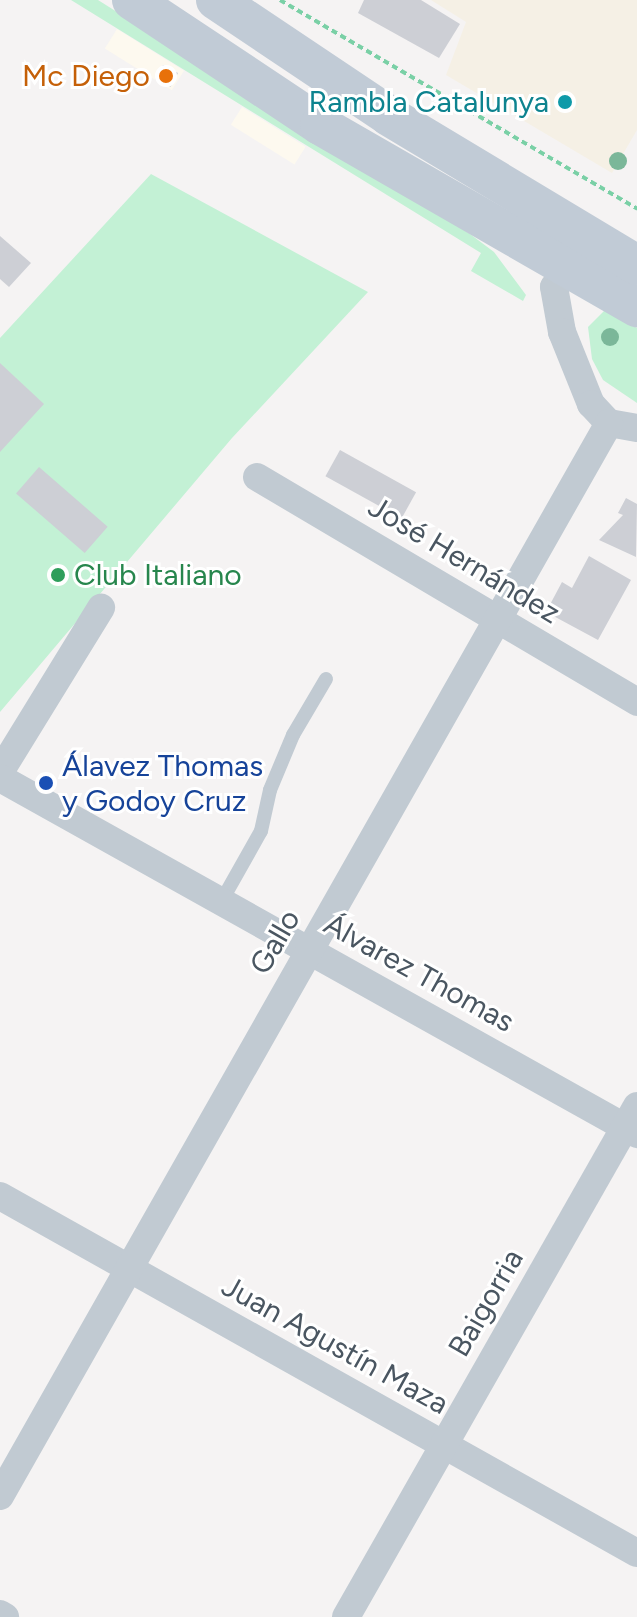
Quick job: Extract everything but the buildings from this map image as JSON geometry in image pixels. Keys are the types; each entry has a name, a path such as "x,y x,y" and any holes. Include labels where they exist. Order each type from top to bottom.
{"main road":[{"path":"132,0 320,125 637,307"},
{"path":"216,0 389,116 637,265"}],"street":[{"path":"603,245 589,247 565,265 554,287 554,305 579,380 591,404 609,423 637,428"},
{"name":"Gallo","path":"0,1496 609,423"},
{"name":"José Hernández","path":"257,477 637,702"},
{"path":"0,775 101,608"},
{"name":"Álvarez Thomas","path":"0,775 309,951 633,1122"},
{"name":"Baigorria","path":"346,1617 633,1122"},
{"name":"Juan Agustín Maza","path":"0,1196 637,1553"}],"lane":[{"path":"221,902 261,831 270,790 293,735 326,679"}],"path":[{"path":"280,0 637,209"}],"shaded area":[{"path":"117,29 184,71 172,90 105,49"},
{"path":"242,107 306,147 294,165 231,125"}],"green space":[{"path":"71,0 98,0 470,234 494,252 526,295 523,301 471,271 481,253"},
{"path":"151,174 368,292 232,438 0,712 0,338"},
{"path":"605,310 637,328 637,403 603,380 592,359 588,327"}],"sand":[{"name":"Rambla Catalunya","path":"431,0 637,0 637,130 612,173 446,75 466,22"}],"place":[{"name":"Mc Diego","path":"166,76"},
{"name":"Rambla Catalunya","path":"565,102"},
{"name":"Club Italiano","path":"58,575"},
{"name":"Álavez Thomas y Godoy Cruz","path":"46,783"}]}
